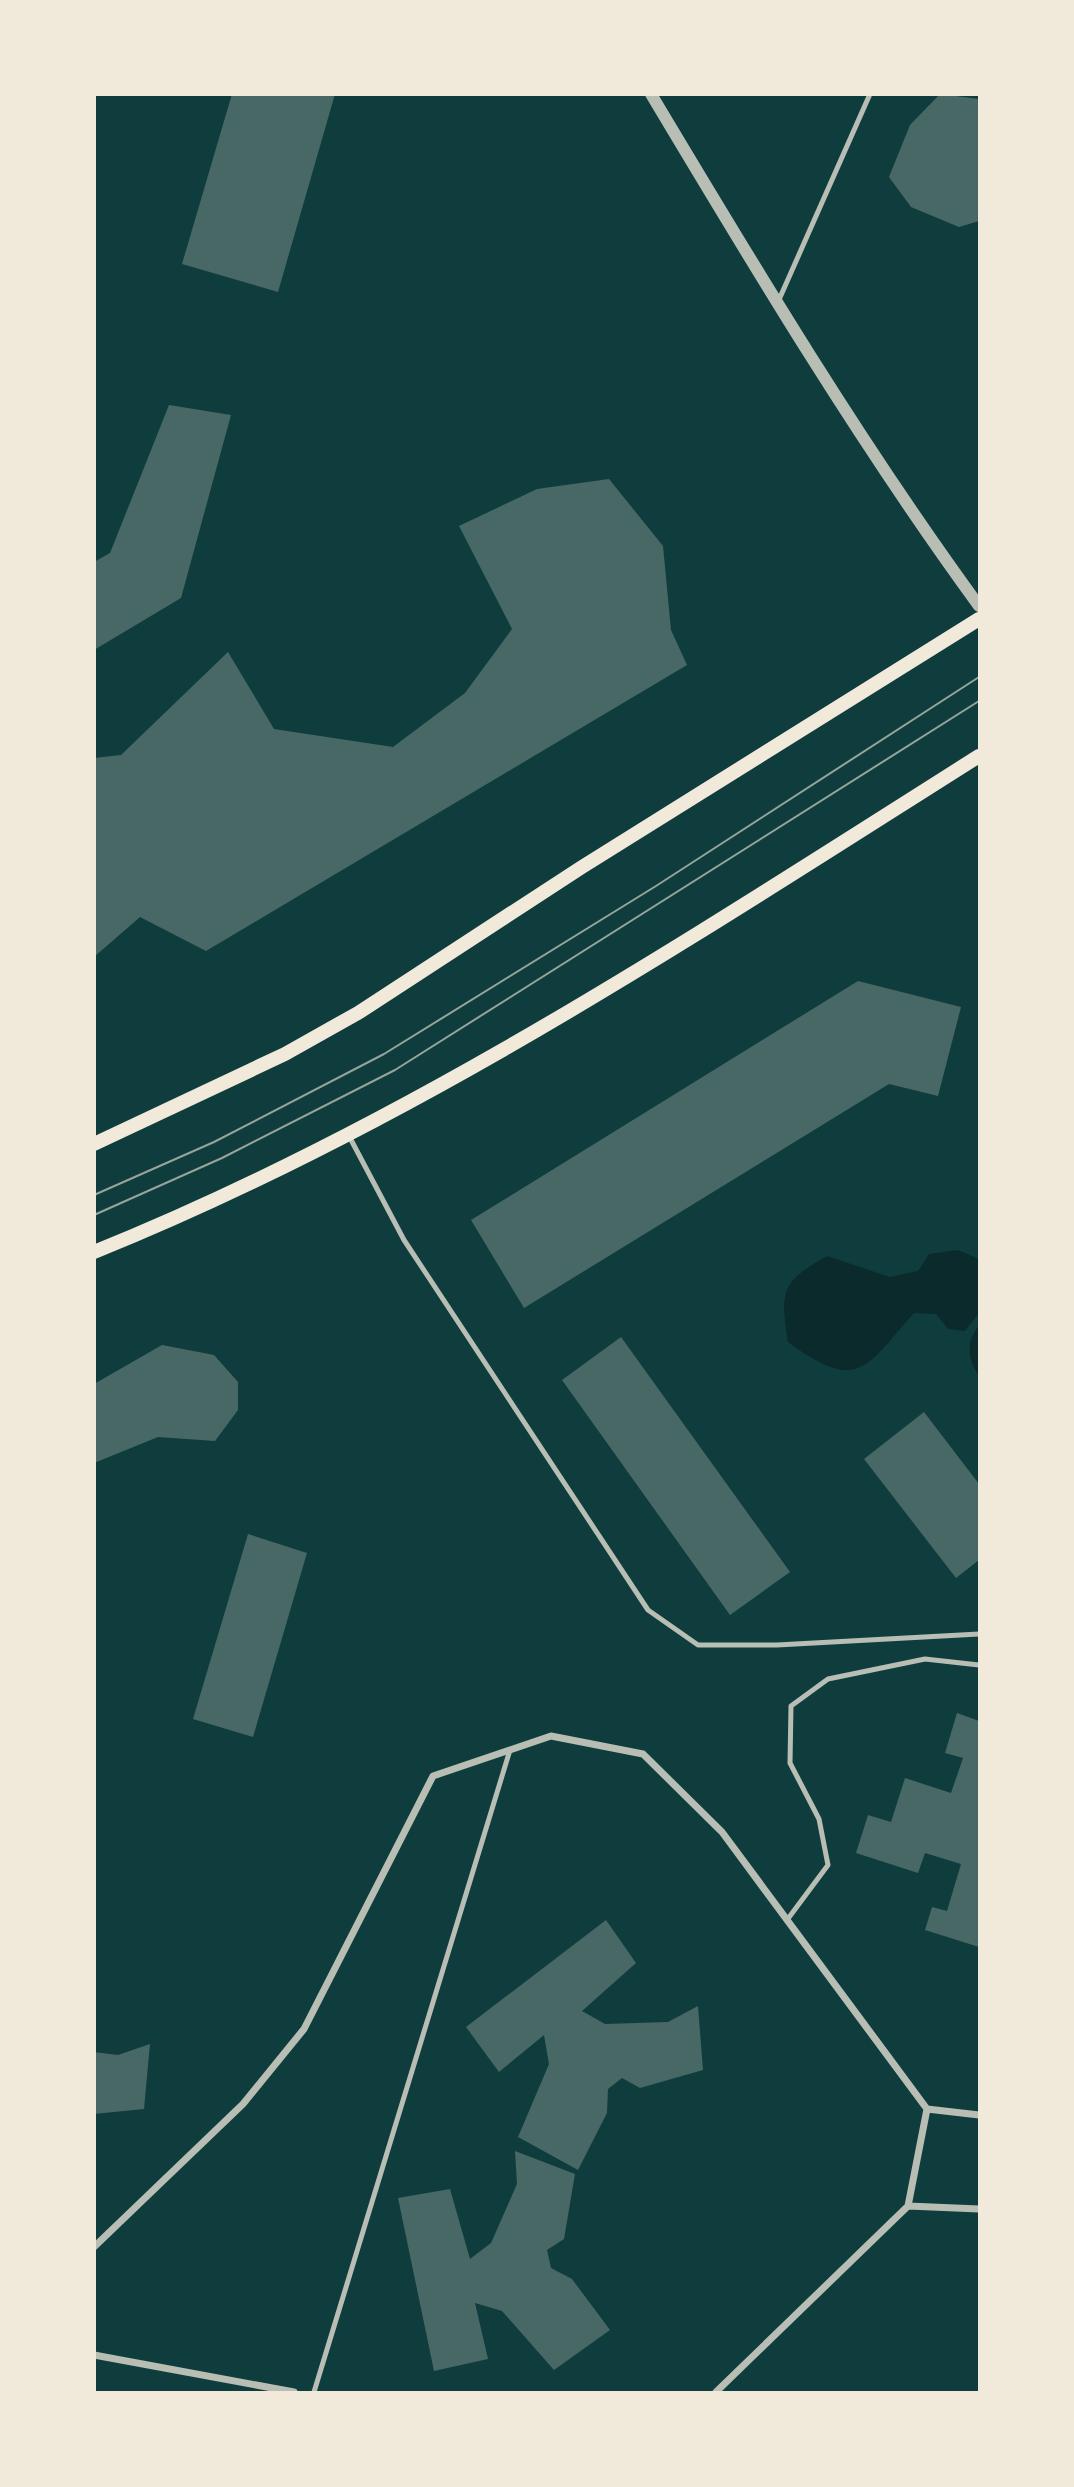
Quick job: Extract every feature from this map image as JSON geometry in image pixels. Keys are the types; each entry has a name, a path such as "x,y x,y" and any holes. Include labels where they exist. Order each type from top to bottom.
{"main road":[{"path":"94,1144 285,1054 358,1013 570,874 979,620"},
{"path":"94,1252 157,1227 349,1136 544,1025 738,909 979,756"}],"street":[{"path":"651,94 778,302 902,497 979,606"},
{"path":"94,2247 243,2104 304,2029 433,1776 551,1736 643,1755 722,1832 927,2109 979,2115"},
{"path":"716,2392 908,2206 927,2109"},
{"path":"908,2206 979,2209"},
{"path":"94,2356 295,2392"}],"lane":[{"path":"778,302 870,94"},
{"path":"349,1136 404,1240 648,1610 698,1645 979,1634"},
{"path":"787,1920 828,1865 819,1819 790,1763 791,1706 828,1679 925,1659 979,1665"},
{"path":"314,2392 510,1750"}],"water":[{"path":"958,1250 979,1259 979,1313 965,1331 948,1329 936,1314 914,1313 871,1360 859,1368 846,1370 831,1367 812,1358 788,1342 784,1311 787,1290 800,1273 827,1256 890,1277 918,1271 929,1254"},
{"path":"979,1326 979,1376 972,1364 970,1345"}],"building":[{"path":"232,94 335,94 278,292 182,264"},
{"path":"940,94 979,99 979,221 959,227 911,207 889,177 910,125"},
{"path":"169,405 231,415 181,598 94,650 94,562 110,553"},
{"path":"609,479 663,546 671,630 687,665 206,951 140,917 94,957 94,758 121,755 228,652 274,729 393,747 465,693 512,629 459,526 537,489"},
{"path":"858,981 961,1007 938,1096 889,1084 524,1308 471,1220"},
{"path":"621,1337 790,1572 730,1615 562,1380"},
{"path":"162,1345 214,1355 238,1382 238,1410 215,1441 158,1437 94,1463 94,1384"},
{"path":"924,1412 979,1484 979,1560 956,1578 864,1459"},
{"path":"248,1534 307,1553 253,1737 193,1719"},
{"path":"957,1713 979,1721 979,1947 925,1930 932,1907 947,1911 961,1864 925,1853 918,1873 856,1853 868,1815 891,1822 905,1778 951,1793 963,1758 945,1753"},
{"path":"606,1920 636,1963 582,2011 605,2024 668,2022 698,2006 703,2070 640,2088 622,2078 608,2089 607,2113 578,2170 518,2137 549,2064 544,2035 499,2072 466,2027"},
{"path":"150,2044 144,2109 94,2114 94,2052 118,2055"},
{"path":"515,2151 575,2174 564,2239 547,2250 551,2268 572,2279 610,2330 554,2370 502,2311 475,2303 488,2359 434,2371 398,2198 450,2189 470,2259 491,2243 517,2184"}],"tram line":[{"path":"94,1195 214,1142 384,1054 656,886 979,677"},
{"path":"94,1215 222,1158 395,1070 979,701"}]}
